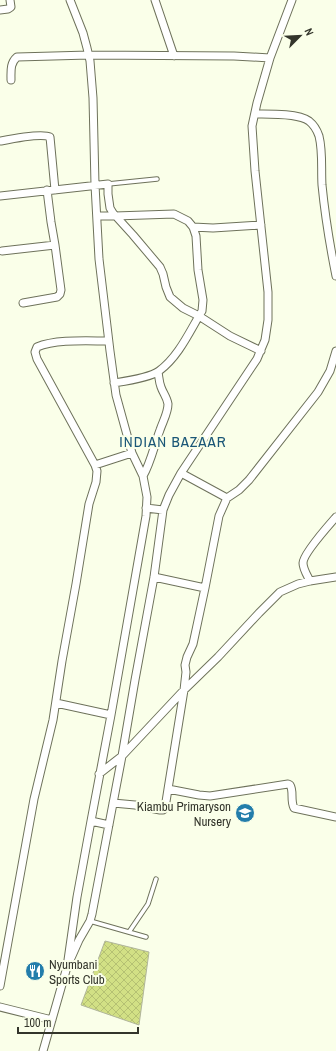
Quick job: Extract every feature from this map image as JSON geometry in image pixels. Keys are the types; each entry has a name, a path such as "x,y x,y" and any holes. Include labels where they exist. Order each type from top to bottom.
{"street":[{"path":"0,10 8,10 11,7 10,0"},
{"path":"43,1051 67,967 90,822 111,715 146,516 147,497 143,476 132,453 114,383 108,341 94,185 93,98 89,55 83,33 70,0"},
{"path":"155,0 174,56"},
{"path":"67,967 92,914 154,577 163,510 181,473 258,359 265,340 268,320 268,292 255,172 252,126 270,58 292,0"},
{"path":"11,80 11,66 17,57 89,55 270,58"},
{"path":"255,114 295,116 307,120 314,126 320,143 322,185 330,246 336,276"},
{"path":"1,141 36,136 50,137 55,190"},
{"path":"0,196 108,184 110,208 115,216 160,267 170,297 183,308 199,316 230,336 261,351"},
{"path":"23,304 57,297 61,290 47,190"},
{"path":"97,216 174,214 188,222 193,227 196,236 198,270 203,300 202,311 179,349 167,364 158,372 134,380 114,383"},
{"path":"193,227 212,228 261,225"},
{"path":"2,251 55,245"},
{"path":"0,986 34,799 53,720 89,504 96,482 97,471 37,359 35,352 37,347 44,344 58,342 108,341"},
{"path":"113,803 136,805 160,810 165,808 184,690 186,672 185,665 193,644 206,588 219,516 227,498 250,480 318,392 330,371 336,351"},
{"path":"143,476 149,466 160,429 167,413 168,403 166,395 160,384 158,372"},
{"path":"95,465 132,453"},
{"path":"181,473 227,498"},
{"path":"146,508 163,510"},
{"path":"310,581 304,571 303,559 336,517"},
{"path":"154,577 206,588"},
{"path":"99,774 122,756 280,592 310,581 336,577"},
{"path":"56,703 111,715"},
{"path":"168,790 210,796 290,784 292,787 291,802 294,808 336,817"},
{"path":"90,822 109,825"},
{"path":"0,1007 52,1020"}],"lane":[{"path":"108,184 158,179"},
{"path":"129,932 148,904 156,879"},
{"path":"90,921 146,937"}],"building":[{"path":"105,941 149,952 139,1025 81,1005"}],"place":[{"name":"Kiambu Primaryson Nursery","path":"245,813"},
{"name":"Nyumbani Sports Club","path":"35,971"}],"district":[{"name":"INDIAN BAZAAR","path":"173,441"}]}
